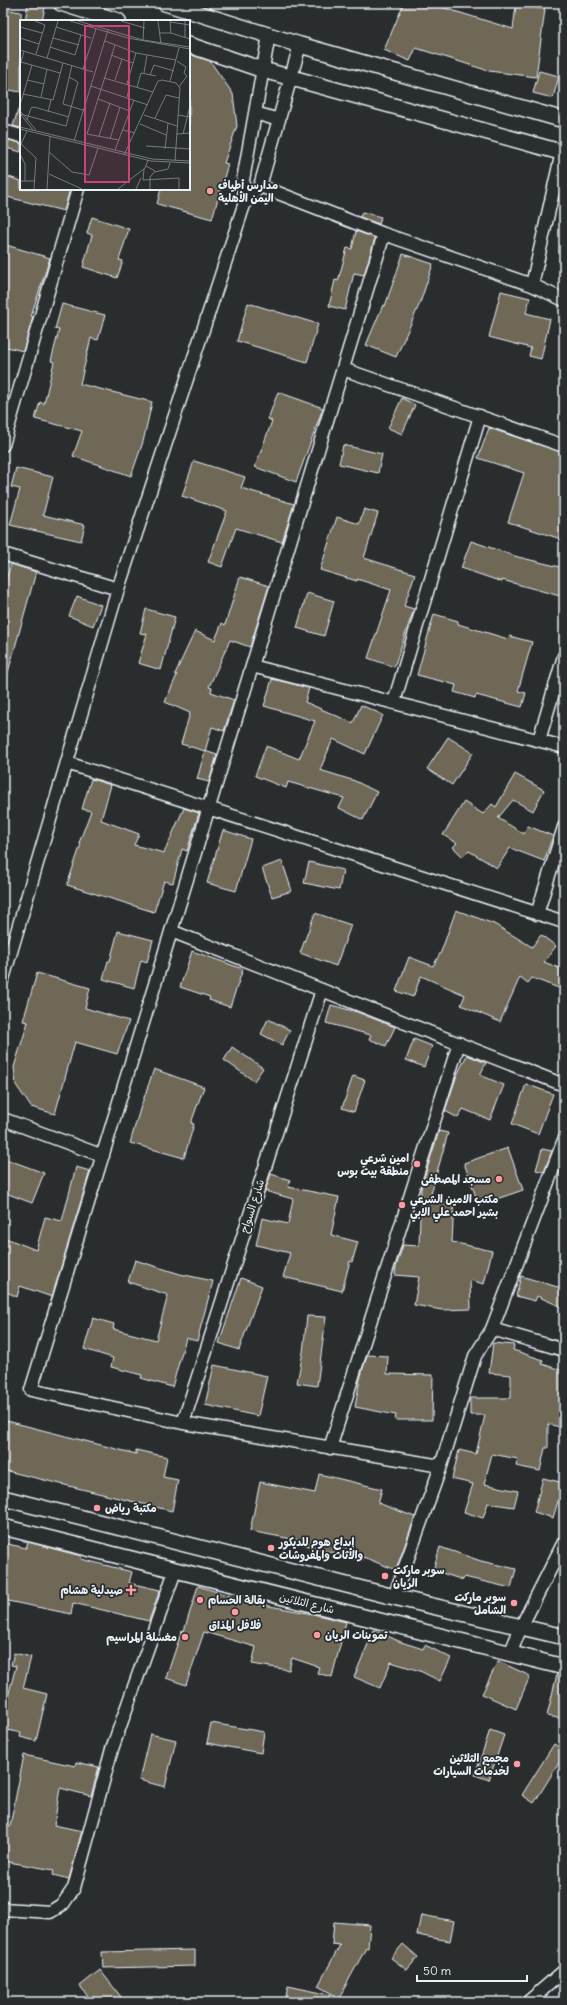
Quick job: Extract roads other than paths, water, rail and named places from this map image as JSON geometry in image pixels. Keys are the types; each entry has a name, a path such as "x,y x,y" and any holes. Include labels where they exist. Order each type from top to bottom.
{"street":[{"path":"61,3 115,20"},
{"path":"165,3 300,45 564,120"},
{"path":"3,979 118,589 244,205 243,180 269,35"},
{"path":"190,45 263,70 563,152 532,285"},
{"path":"244,205 260,186 300,45"},
{"path":"255,113 279,120"},
{"path":"3,131 20,136"},
{"path":"260,186 384,234 532,285 564,300"},
{"path":"3,444 78,190"},
{"path":"384,234 31,1390 183,1422 441,1466"},
{"path":"343,369 564,446"},
{"path":"394,702 480,416"},
{"path":"3,554 118,589"},
{"path":"539,740 564,656"},
{"path":"252,666 564,747"},
{"path":"67,763 209,807 564,922"},
{"path":"537,914 564,827"},
{"path":"171,931 564,1084"},
{"name":"شارع السواح","path":"183,1422 322,990"},
{"path":"330,1448 459,1043"},
{"path":"3,1119 103,1156"},
{"path":"394,1597 441,1466 475,1356 492,1330 564,1140"},
{"path":"492,1330 564,1350"},
{"path":"3,1498 394,1597 564,1637"},
{"name":"شارع الثلاثين","path":"3,1528 564,1667"},
{"path":"510,1654 521,1627 564,1542"},
{"path":"3,1909 50,1912 63,1904 74,1888 112,1749 175,1571"},
{"path":"528,2002 564,1971"}],"place":[{"name":"مدارس أطياف اليمن الأهلية","path":"210,191"},
{"name":"امين شرعي منطقة بيت بوس","path":"417,1164"},
{"name":"مسجد المصطفى","path":"499,1179"},
{"name":"مكتب الامين الشرعي بشير احمد علي الابي","path":"402,1205"},
{"name":"مكتبة رياض","path":"97,1508"},
{"name":"إبداع هوم للديكور والأثاث والمفروشات","path":"271,1548"},
{"name":"سوبر ماركت الريان","path":"385,1576"},
{"name":"صيدلية هشام","path":"131,1590"},
{"name":"بقالة الحسام","path":"200,1600"},
{"name":"سوبر ماركت الشامل","path":"514,1603"},
{"name":"فلافل المذاق","path":"235,1612"},
{"name":"تموينات الريان","path":"317,1635"},
{"name":"مغسلة المراسيم","path":"185,1637"},
{"name":"مجمع الثلاثين لخدمات السيارات","path":"517,1764"}]}
